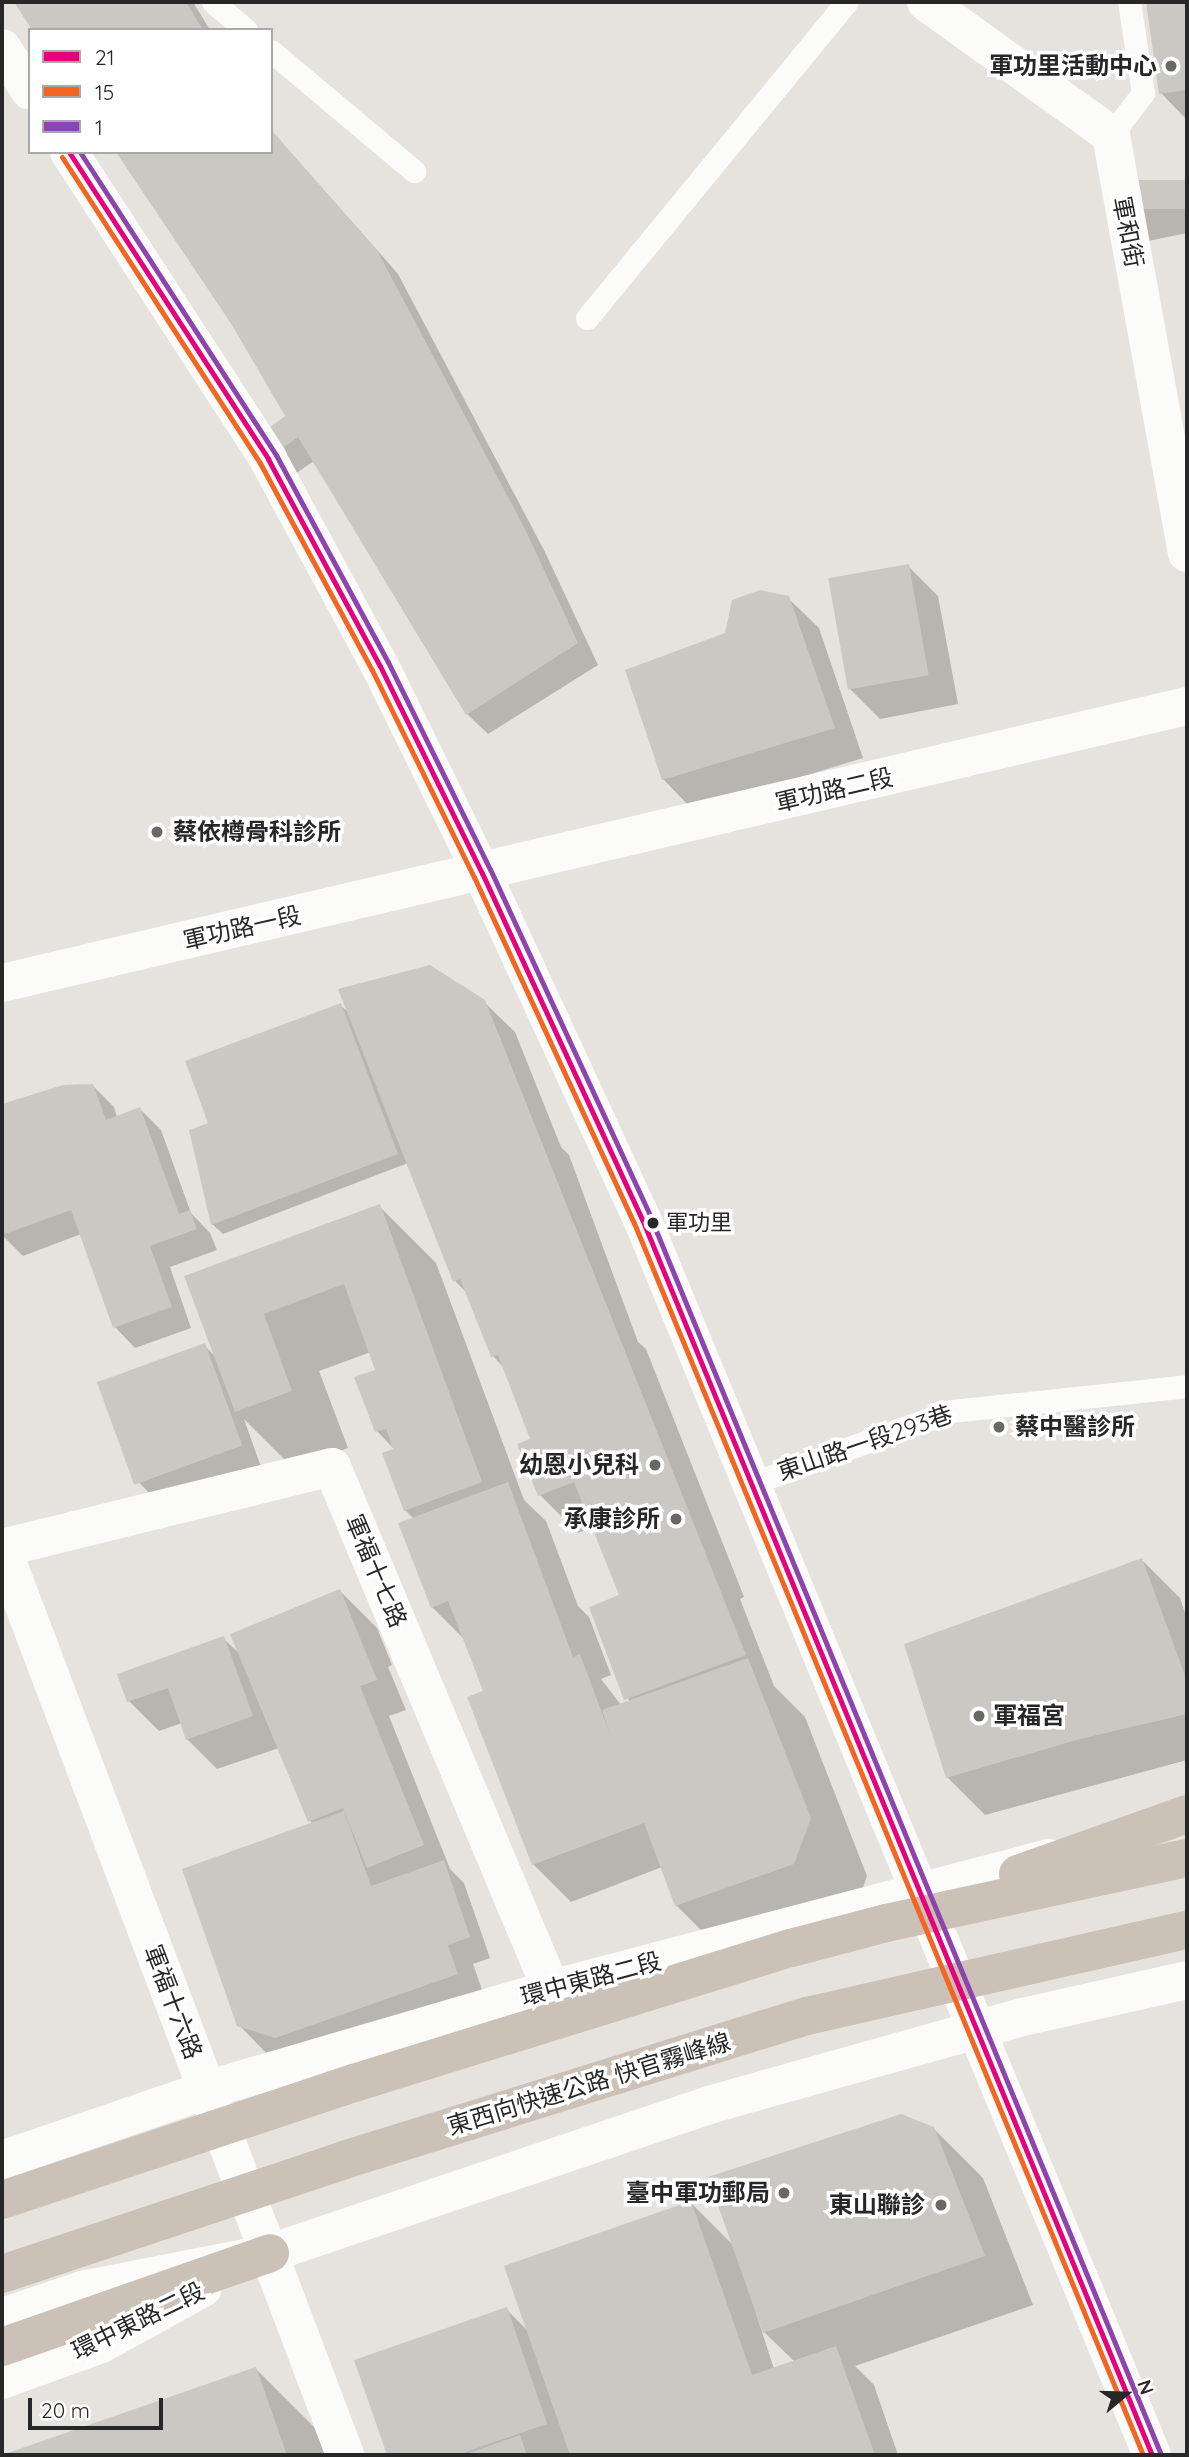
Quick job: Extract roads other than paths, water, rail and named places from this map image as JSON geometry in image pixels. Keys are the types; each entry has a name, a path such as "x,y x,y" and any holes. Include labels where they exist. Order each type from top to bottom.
{"highway":[{"path":"2,2200 367,2079 886,1923 1187,1814"},
{"path":"886,1923 1187,1857"},
{"name":"東西向快速公路 快官霧峰線","path":"2,2274 344,2160 807,2016 1187,1930"},
{"path":"2,2347 270,2253"}],"street":[{"path":"926,2 1111,135"},
{"path":"2,48 28,88"},
{"name":"軍和街","path":"1111,135 1187,552"},
{"path":"70,154 268,459 380,666 482,873 642,1219 921,1889 975,2031 1152,2455"},
{"name":"軍功路二段","path":"482,873 1187,706"},
{"name":"軍功路一段","path":"2,983 482,873"},
{"name":"軍福十七路","path":"2,1548 332,1467 551,1989"},
{"name":"軍福十六路","path":"2,1548 345,2455"},
{"name":"環中東路二段","path":"2,2160 206,2090 551,1989 921,1889 1187,1825"},
{"name":"環中東路二段","path":"2,2317 82,2290 270,2253 709,2105 975,2031 1187,1980"},
{"name":"環中東路二段","path":"2,2380 101,2344 270,2253"}],"lane":[{"path":"213,2 244,28"},
{"path":"587,318 847,2"},
{"path":"1111,135 1143,93 1129,2"},
{"path":"273,53 414,171"},
{"name":"東山路一段293巷","path":"753,1483 951,1411 1187,1386"}],"place":[{"name":"軍功里活動中心","path":"1171,66"},
{"name":"蔡依樽骨科診所","path":"157,832"},
{"name":"軍功里","path":"653,1223"},
{"name":"蔡中醫診所","path":"999,1427"},
{"name":"幼恩小兒科","path":"655,1465"},
{"name":"承康診所","path":"676,1519"},
{"name":"軍福宮","path":"979,1716"},
{"name":"臺中軍功郵局","path":"784,2193"},
{"name":"東山聯診","path":"941,2205"}]}
